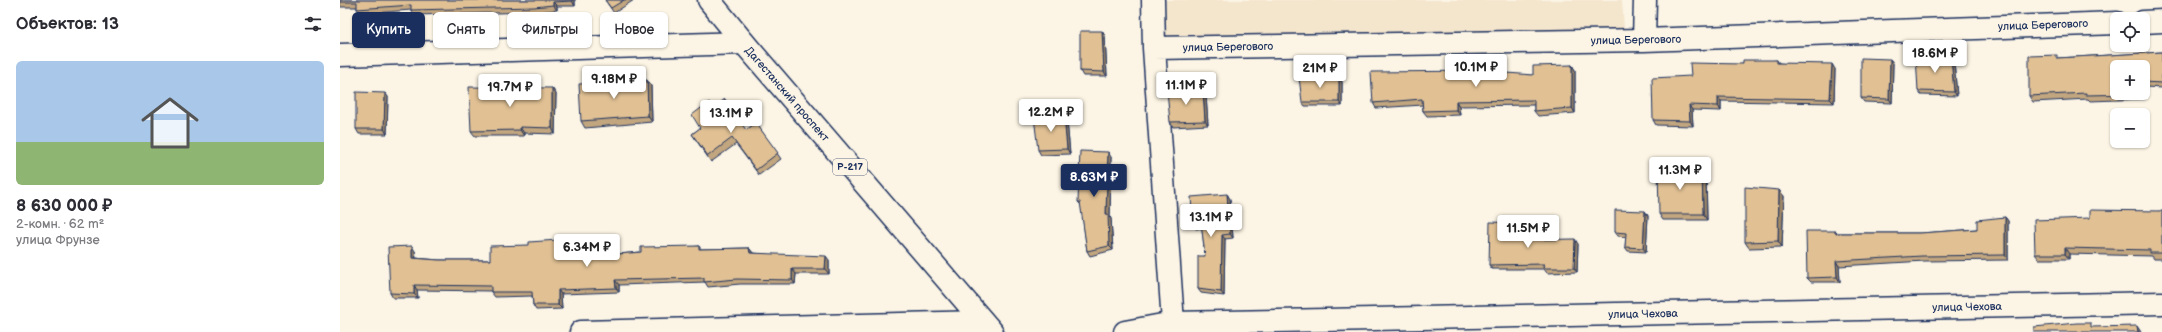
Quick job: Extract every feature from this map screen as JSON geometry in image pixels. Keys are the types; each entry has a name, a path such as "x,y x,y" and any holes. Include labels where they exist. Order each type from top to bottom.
{"main road":[{"name":"Дагестанский проспект","path":"709,0 987,327"},
{"path":"1153,0 1154,48 1174,328"},
{"path":"1644,40 1645,0"},
{"path":"2150,22 2162,21"},
{"name":"улица Берегового","path":"1154,48 1644,40 2110,23"},
{"path":"340,55 744,43"},
{"name":"улица Чехова","path":"1125,332 1174,328 2162,303"},
{"path":"580,332 987,327"}],"shaded area":[{"path":"1157,0 1622,0 1624,28 1159,41"}],"building":[{"path":"340,0 572,1 553,2 553,5 534,7 411,10 411,5 357,9 357,2 340,2"},
{"path":"605,0 624,0 611,8"},
{"path":"1080,31 1102,31 1104,72 1080,71"},
{"path":"2162,52 2162,83 2150,82 2150,60 2110,60 2110,95 2086,95 2086,93 2029,96 2029,56 2057,55 2057,58"},
{"path":"1916,56 1951,58 1954,92 1918,91"},
{"path":"1861,58 1890,59 1889,99 1861,98"},
{"path":"1743,60 1777,60 1777,63 1832,64 1830,99 1718,97 1718,106 1689,105 1690,121 1653,120 1652,78 1691,76 1690,63 1743,64"},
{"path":"1572,65 1572,108 1534,111 1534,100 1456,101 1456,110 1423,111 1422,99 1373,103 1371,72 1481,71 1533,75 1533,66"},
{"path":"1299,77 1339,77 1339,102 1302,102"},
{"path":"647,80 648,116 581,121 579,84"},
{"path":"469,87 552,88 552,128 520,127 520,130 471,131"},
{"path":"1203,90 1205,121 1170,122 1167,91"},
{"path":"356,92 385,93 384,129 356,129"},
{"path":"725,99 746,130 756,123 778,153 756,170 732,138 708,156 692,134 700,128 692,115 709,102 714,107"},
{"path":"1064,116 1067,149 1038,150 1034,117"},
{"path":"1080,151 1108,152 1106,214 1108,214 1109,246 1087,251 1080,202 1078,202"},
{"path":"1658,167 1702,168 1703,214 1659,214"},
{"path":"1745,187 1779,190 1778,241 1745,242"},
{"path":"1227,194 1230,234 1222,235 1221,292 1198,289 1198,256 1205,256 1201,222 1193,225 1191,197"},
{"path":"1615,210 1645,211 1643,248 1625,247 1626,233 1615,232"},
{"path":"2090,210 2162,211 2162,253 2150,253 2150,250 2065,248 2065,254 2035,254 2034,220 2090,218"},
{"path":"2005,217 2005,255 1922,256 1836,261 1837,277 1807,278 1806,231 1835,231 1835,233 1920,233 1977,229 1977,220"},
{"path":"1490,222 1519,223 1519,240 1575,239 1574,268 1543,268 1544,264 1489,265"},
{"path":"558,240 558,247 583,245 583,257 641,252 641,247 699,246 699,249 749,248 750,253 826,256 825,269 792,269 792,280 737,279 704,282 704,278 615,280 616,288 558,290 558,305 533,305 532,292 491,292 491,286 414,285 414,294 390,293 388,247 412,246 412,258 439,260 490,260 490,246 529,245 529,242"},
{"path":"2091,323 2091,327 2137,326 2138,332 2034,332 2034,327"}]}
